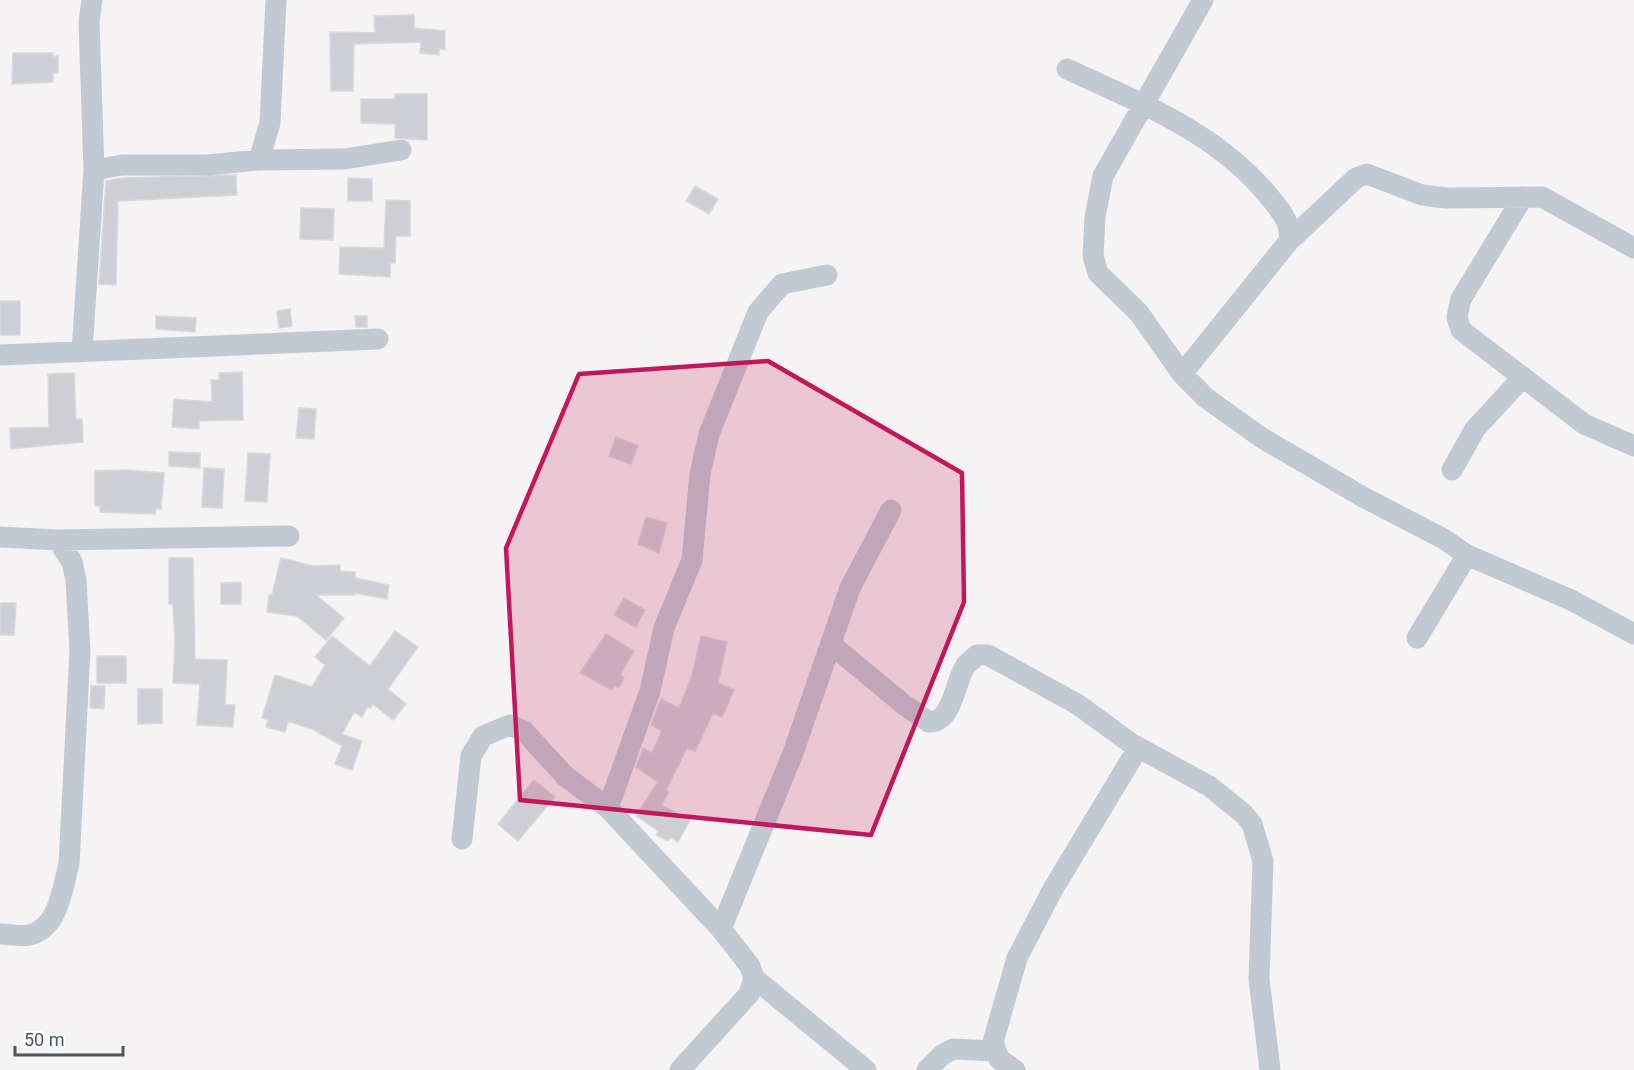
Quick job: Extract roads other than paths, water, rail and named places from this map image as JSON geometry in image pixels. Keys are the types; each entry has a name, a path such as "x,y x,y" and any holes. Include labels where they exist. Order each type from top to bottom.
{"street":[{"path":"82,351 94,170 89,22 92,0"},
{"path":"260,160 270,123 276,0"},
{"path":"1203,0 1143,104 1124,144 1103,176 1095,217 1093,256 1098,273 1139,313 1182,374 1206,398 1262,438 1363,497 1444,539 1467,555 1571,600 1634,634"},
{"path":"1067,69 1197,132 1237,162 1259,183 1281,212 1290,228 1289,241"},
{"path":"94,170 122,165 208,165 260,160 344,159 401,150"},
{"path":"1182,374 1289,241 1356,178 1366,174 1422,195 1446,198 1542,197 1552,200 1634,248"},
{"path":"1523,197 1461,299 1457,317 1461,330 1584,424 1634,446"},
{"path":"608,808 650,691 664,628 692,560 700,474 709,434 758,312 782,284 827,275"},
{"path":"0,355 378,339"},
{"path":"1452,470 1475,429 1523,377"},
{"path":"721,929 793,753 850,588 891,510"},
{"path":"0,537 58,540 289,536"},
{"path":"0,934 28,936 44,928 54,917 69,864 80,651 76,580 72,562 58,540"},
{"path":"1417,638 1467,555"},
{"path":"832,645 903,704 929,722 940,720 966,665 982,654 1077,704 1138,748 1209,786 1244,814 1252,824 1263,861 1264,905 1259,970 1270,1070"},
{"path":"462,839 471,756 483,736 495,729 510,725 524,731 565,776 608,808 721,929 750,966 754,978 866,1070"},
{"path":"1015,1070 999,1059 994,1051 996,1027 1017,958 1028,933 1138,748"},
{"path":"680,1070 749,994 754,978"},
{"path":"927,1070 942,1055 953,1049 994,1051"}]}
